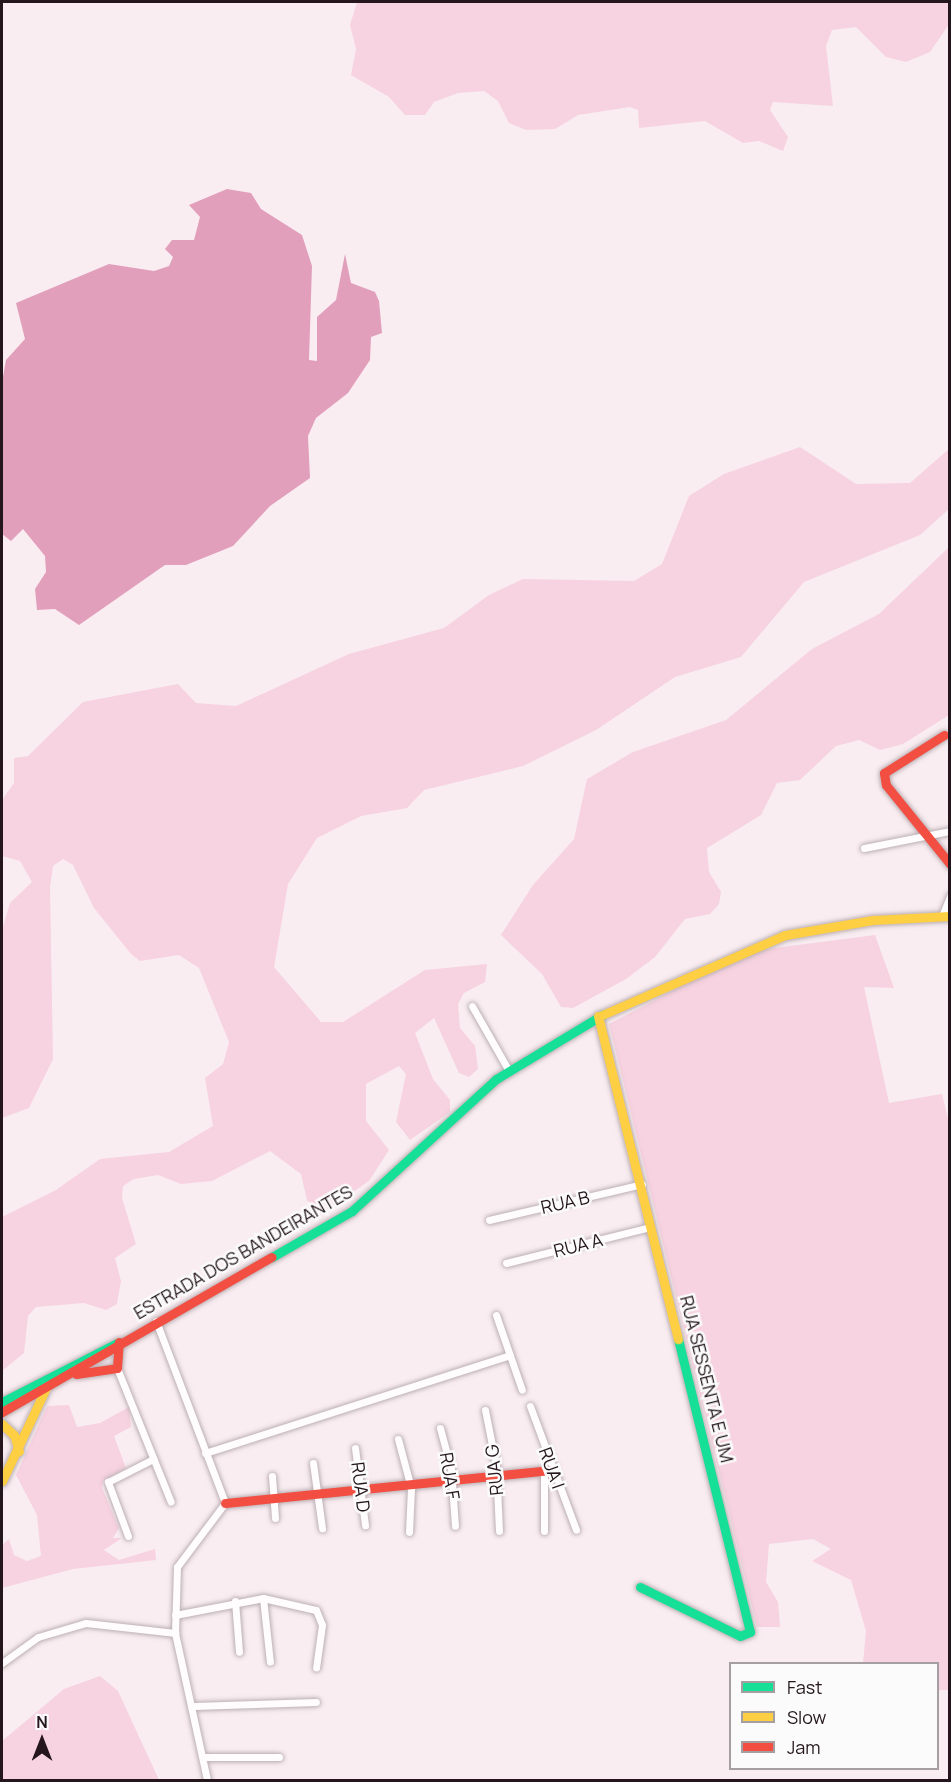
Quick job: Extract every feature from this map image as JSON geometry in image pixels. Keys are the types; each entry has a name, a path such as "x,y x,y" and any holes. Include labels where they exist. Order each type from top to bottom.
{"street":[{"path":"944,735 884,773 886,785 950,864"},
{"path":"864,848 950,831"},
{"path":"946,916 950,896"},
{"name":"ESTRADA DOS BANDEIRANTES","path":"2,1412 68,1376 156,1320 371,1197 462,1106 508,1069 598,1016 712,961 785,935 873,920 946,916"},
{"path":"472,1006 508,1069"},
{"name":"RUA SESSENTA E UM","path":"598,1016 642,1185 650,1227 750,1632 740,1636 640,1587"},
{"name":"RUA B","path":"489,1220 642,1185"},
{"name":"RUA A","path":"506,1263 650,1227"},
{"path":"496,1315 522,1390"},
{"path":"156,1320 225,1503"},
{"path":"119,1342 117,1368 171,1502"},
{"name":"ESTRADA DOS BANDEIRANTES","path":"2,1402 119,1342"},
{"path":"205,1453 510,1355"},
{"path":"68,1376 117,1368"},
{"path":"2,1481 19,1451 45,1389 57,1372"},
{"name":"RUA I","path":"530,1406 548,1471 576,1530"},
{"name":"RUA G","path":"485,1410 497,1479 498,1531"},
{"path":"2,1424 15,1435 19,1451"},
{"name":"RUA F","path":"440,1428 453,1483 455,1526"},
{"path":"398,1438 411,1488 409,1532"},
{"name":"RUA D","path":"355,1448 365,1492 365,1525"},
{"path":"128,1536 108,1482 153,1459"},
{"path":"313,1463 320,1496 322,1528"},
{"path":"207,1780 205,1757 194,1706 175,1633 177,1567 225,1503 411,1488 548,1471 544,1531"},
{"path":"272,1476 275,1518"},
{"path":"175,1615 235,1601 263,1598 321,1613 316,1668"},
{"path":"263,1598 270,1662"},
{"path":"235,1601 239,1652"},
{"path":"2,1664 38,1637 86,1623 175,1633"},
{"path":"194,1706 315,1701"},
{"path":"205,1757 279,1757"}],"shaded area":[{"path":"357,2 949,2 950,23 930,52 906,62 886,57 856,27 832,30 826,46 833,106 773,102 770,110 788,137 783,151 759,141 743,143 705,121 639,128 638,110 630,107 578,115 555,129 526,130 509,123 498,101 484,91 458,93 434,102 425,115 405,115 389,97 351,75 356,49 350,25"},
{"path":"227,189 251,193 261,209 302,235 312,266 309,360 317,361 317,317 336,300 345,254 351,283 375,292 379,301 382,333 371,337 370,360 348,393 316,418 308,436 310,478 270,506 233,546 186,565 165,565 79,625 55,609 37,610 35,589 46,572 45,556 23,529 11,541 2,534 2,382 6,360 25,339 16,303 109,264 154,271 169,266 173,257 165,249 172,240 194,240 200,217 189,205"},
{"path":"800,447 856,484 910,483 949,449 949,509 920,535 804,582 741,657 675,677 596,730 523,766 424,790 407,808 361,816 317,838 288,884 274,967 321,1022 343,1022 425,970 487,964 485,982 464,993 458,1004 460,1028 475,1046 478,1069 469,1077 459,1073 434,1018 415,1033 433,1079 450,1100 450,1112 410,1140 396,1122 406,1074 399,1066 366,1084 366,1121 389,1150 369,1181 319,1215 309,1209 301,1174 270,1151 212,1181 181,1184 158,1175 134,1179 123,1186 122,1198 136,1244 115,1258 121,1281 117,1304 106,1310 84,1303 36,1307 28,1316 24,1353 2,1371 2,1217 56,1190 100,1159 169,1152 213,1126 205,1078 223,1064 229,1042 199,968 179,955 140,961 131,954 94,908 73,865 63,859 53,866 50,887 53,1059 29,1108 2,1118 2,930 10,903 32,882 20,861 2,856 2,800 14,783 14,758 28,756 83,702 178,684 196,703 236,706 349,654 444,628 489,595 523,579 634,581 662,564 689,496 724,474"},
{"path":"949,547 949,715 903,744 880,750 859,740 836,746 800,780 777,783 761,815 707,848 709,872 721,892 719,904 710,914 685,919 655,957 626,979 573,1008 561,1007 542,974 501,935 533,885 574,839 587,779 633,752 726,720 812,649 879,614"},
{"path":"875,935 894,988 864,987 889,1103 942,1094 949,1123 949,1690 939,1690 939,1662 863,1662 866,1631 851,1580 812,1561 831,1549 813,1539 769,1544 766,1582 778,1602 780,1627 757,1627 609,1024 726,963 767,949"},
{"path":"69,1405 77,1427 100,1423 129,1407 131,1427 114,1436 126,1468 103,1481 102,1488 119,1528 113,1538 122,1538 104,1550 119,1560 155,1549 156,1560 73,1569 2,1588 2,1545 9,1539 14,1555 27,1561 41,1556 37,1515 16,1475 47,1406"},
{"path":"100,1676 118,1691 159,1780 2,1780 2,1741 64,1689"}],"traffic: fast":[{"path":"272,1257 352,1211 496,1079 602,1015"},
{"path":"640,1587 740,1636 750,1632 678,1339"},
{"path":"2,1402 119,1342"}],"traffic: slow":[{"path":"602,1015 785,935 873,920 950,916"},
{"path":"598,1016 678,1339"},
{"path":"2,1481 46,1388"},
{"path":"2,1424 14,1435 19,1451"}],"traffic: jam":[{"path":"944,735 884,773 886,785 950,864"},
{"path":"2,1412 272,1257"},
{"path":"76,1374 117,1368 119,1342"},
{"path":"225,1503 551,1470"}]}
